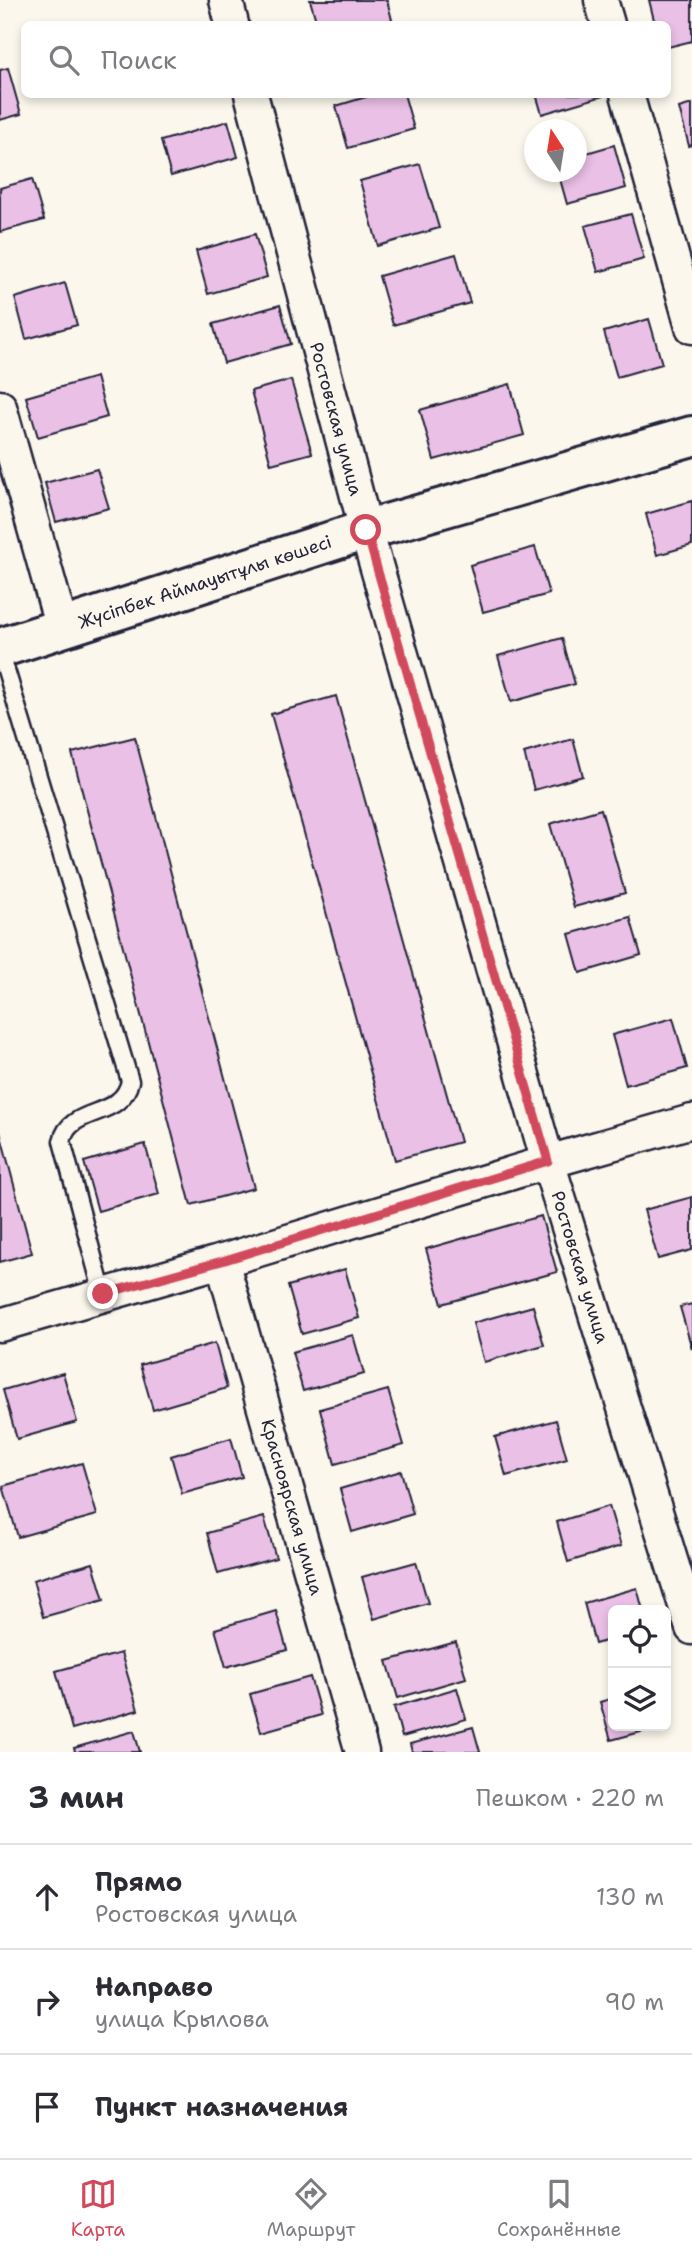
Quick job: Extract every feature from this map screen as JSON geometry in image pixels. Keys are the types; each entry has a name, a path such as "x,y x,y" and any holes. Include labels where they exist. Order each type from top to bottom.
{"street":[{"path":"226,0 231,21"},
{"path":"601,0 607,21"},
{"name":"Ростовская улица","path":"252,98 366,530 548,1161 692,1628"},
{"path":"628,98 692,327"},
{"path":"0,407 62,628"},
{"name":"Жүсіпбек Аймауытұлы көшесі","path":"0,649 366,530 692,436"},
{"path":"0,1325 222,1261 548,1161 692,1121"},
{"name":"Красноярская улица","path":"222,1261 362,1752"}],"lane":[{"path":"0,649 130,1081 125,1096 116,1104 71,1124 62,1141 103,1294"}],"building":[{"path":"310,0 387,0 392,21 316,21"},
{"path":"649,0 692,0 692,41 671,46 671,21 654,21"},
{"path":"8,68 21,114 0,120 0,70"},
{"path":"363,98 405,98 414,129 348,148 336,106"},
{"path":"537,98 596,98 542,114"},
{"path":"692,104 692,145 689,146 679,108"},
{"path":"228,121 238,157 171,176 161,141"},
{"path":"614,145 626,188 567,204 561,182 587,182 587,153"},
{"path":"420,164 439,228 378,246 360,181"},
{"path":"32,179 44,220 0,232 0,188"},
{"path":"631,214 644,259 598,272 585,226"},
{"path":"255,234 267,277 208,294 196,251"},
{"path":"456,254 470,303 393,325 379,276"},
{"path":"65,283 77,325 26,339 15,298"},
{"path":"280,305 291,344 224,363 213,324"},
{"path":"649,319 662,364 617,377 604,332"},
{"path":"96,377 107,417 38,437 26,397"},
{"path":"291,380 312,453 271,464 251,391"},
{"path":"510,384 524,435 434,460 420,410"},
{"path":"97,469 109,508 56,522 45,483"},
{"path":"692,501 692,545 657,555 646,514"},
{"path":"535,547 549,594 483,612 470,565"},
{"path":"562,638 575,684 511,702 498,656"},
{"path":"336,696 460,1142 395,1160 271,714"},
{"path":"135,737 254,1188 191,1205 72,753"},
{"path":"573,739 583,776 534,790 524,753"},
{"path":"601,809 625,893 574,907 550,824"},
{"path":"630,917 641,955 580,973 569,934"},
{"path":"673,1018 687,1068 626,1085 612,1035"},
{"path":"0,1132 32,1253 0,1262"},
{"path":"145,1144 159,1194 98,1211 84,1162"},
{"path":"692,1197 692,1250 658,1259 644,1210"},
{"path":"541,1216 557,1272 442,1304 426,1249"},
{"path":"345,1269 359,1318 302,1334 288,1286"},
{"path":"692,1304 692,1349 680,1307"},
{"path":"533,1306 544,1345 484,1362 473,1323"},
{"path":"353,1335 364,1374 303,1391 292,1352"},
{"path":"215,1343 227,1388 153,1410 140,1365"},
{"path":"63,1373 77,1422 17,1439 3,1390"},
{"path":"388,1390 404,1445 335,1464 320,1409"},
{"path":"556,1420 567,1459 506,1476 495,1437"},
{"path":"231,1438 242,1477 182,1494 171,1456"},
{"path":"82,1463 97,1515 18,1537 3,1486"},
{"path":"401,1471 413,1514 352,1532 340,1489"},
{"path":"609,1506 621,1546 568,1562 557,1522"},
{"path":"264,1517 276,1558 218,1574 207,1533"},
{"path":"416,1562 428,1603 374,1619 362,1577"},
{"path":"93,1563 104,1600 43,1617 33,1580"},
{"path":"637,1588 642,1605 608,1605 608,1640 595,1644 584,1603"},
{"path":"276,1611 287,1650 226,1667 215,1629"},
{"path":"456,1642 466,1678 398,1698 387,1661"},
{"path":"121,1653 138,1710 72,1729 56,1671"},
{"path":"310,1677 321,1715 261,1732 250,1694"},
{"path":"457,1688 466,1719 402,1737 394,1707"},
{"path":"608,1700 608,1730 600,1702"},
{"path":"473,1727 480,1752 412,1752 410,1744"},
{"path":"134,1731 140,1752 75,1752 74,1748"},
{"path":"608,1731 644,1731 611,1740"}],"route":[{"path":"103,1294 222,1261 548,1161 366,530"}]}
